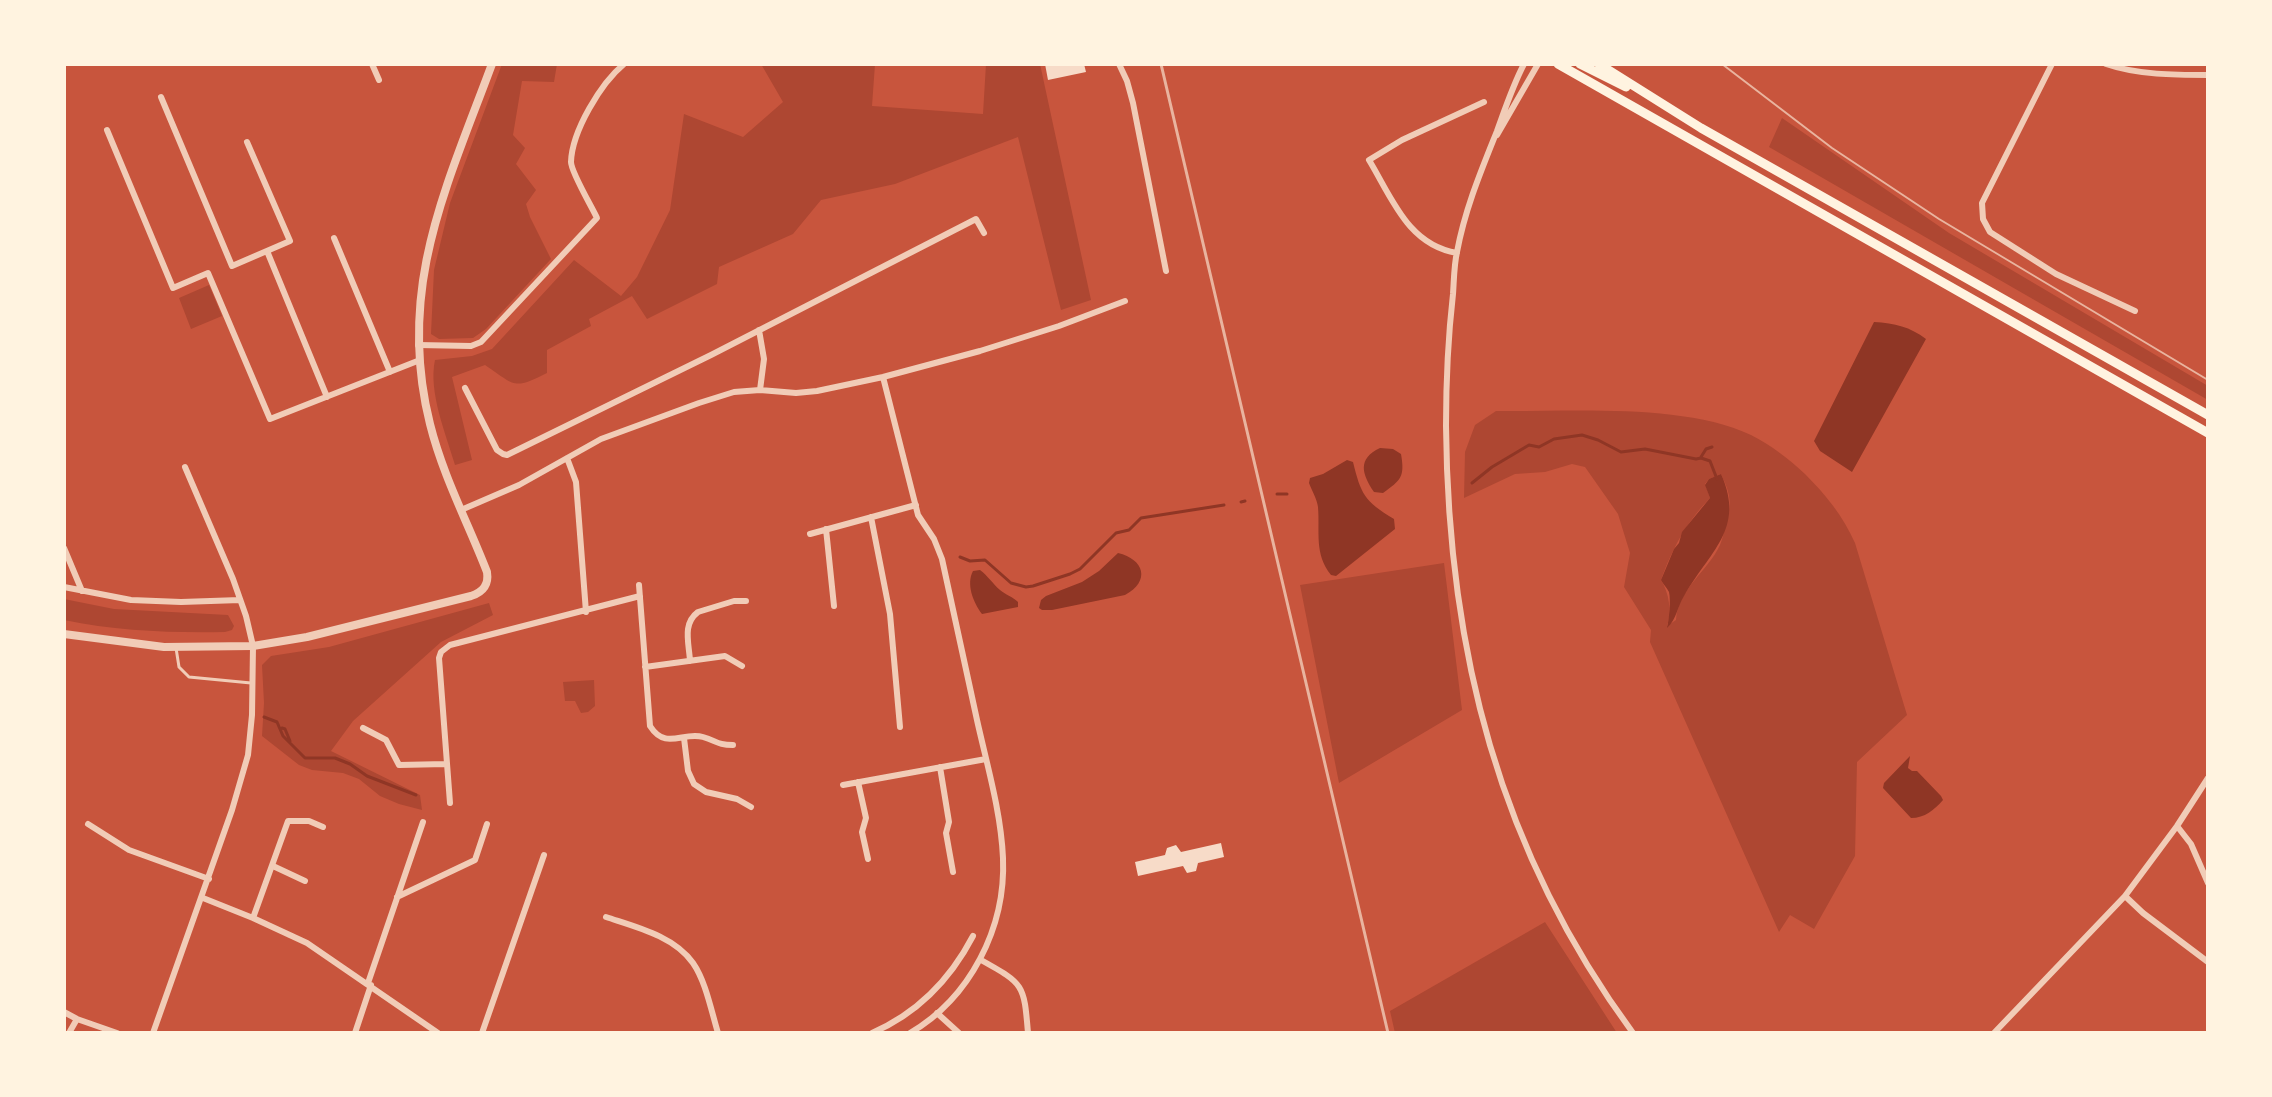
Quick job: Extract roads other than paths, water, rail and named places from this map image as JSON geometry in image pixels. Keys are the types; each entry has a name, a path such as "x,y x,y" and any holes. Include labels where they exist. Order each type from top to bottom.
{"main road":[{"path":"1558,64 2208,433"},
{"path":"1580,64 1673,110"},
{"path":"1599,64 1673,110 2208,415"}],"street":[{"path":"372,64 379,80"},
{"path":"64,634 176,648 253,646 307,637 458,600 482,591 487,572 443,465 430,424 418,345 420,299 432,229 492,64"},
{"path":"418,345 471,346 481,342 597,218 571,164 593,102 624,64"},
{"path":"1119,64 1133,103 1166,271"},
{"path":"1524,64 1472,193 1457,253 1448,338 1447,479 1453,557 1472,680 1486,737 1506,796 1527,850 1578,951 1633,1033"},
{"path":"1493,141 1538,64"},
{"path":"2052,64 1982,203 1983,219 1990,232 2056,274 2135,311"},
{"path":"2106,64 2120,69 2208,75"},
{"path":"161,97 232,266 290,241 247,142"},
{"path":"1457,253 1434,247 1409,226 1369,160 1402,140 1484,102"},
{"path":"107,130 173,288 208,273 270,419 420,360"},
{"path":"465,388 497,450 507,455 976,219 984,233"},
{"path":"334,238 390,372"},
{"path":"267,251 327,397"},
{"path":"461,510 519,485 601,439 734,392 817,391 883,377 980,351 1125,301"},
{"path":"759,330 764,359 760,390"},
{"path":"883,377 918,515 942,559 986,759 1000,832 1003,871 1000,902 981,960 957,993 910,1033"},
{"path":"567,458 576,482 586,612"},
{"path":"153,1033 203,898 248,755 253,683 253,646 240,600 185,467"},
{"path":"810,534 916,505"},
{"path":"871,517 890,614 900,727"},
{"path":"826,529 834,606"},
{"path":"64,548 82,591"},
{"path":"639,585 650,726 663,738 700,736 720,745 733,745"},
{"path":"64,587 131,600 240,600"},
{"path":"450,803 441,652 450,645 640,596"},
{"path":"690,661 688,625 693,615 734,601 746,601"},
{"path":"645,667 725,656 742,666"},
{"path":"363,728 386,740 399,765 446,764"},
{"path":"684,738 688,771 694,784 706,792 737,799 751,807"},
{"path":"843,785 986,759"},
{"path":"940,767 953,872"},
{"path":"1994,1033 2125,896 2208,778"},
{"path":"858,782 866,818 862,832 868,859"},
{"path":"253,918 288,821 309,821 323,827"},
{"path":"355,1033 423,822"},
{"path":"88,824 129,850 209,879"},
{"path":"397,897 475,860 487,824"},
{"path":"2177,826 2191,844 2208,883"},
{"path":"482,1033 544,855"},
{"path":"273,866 305,881"},
{"path":"2125,896 2208,962"},
{"path":"203,898 307,943 438,1033"},
{"path":"606,917 638,927 682,950 699,975 718,1033"},
{"path":"872,1033 911,1011 936,990 957,965 973,936"},
{"path":"981,960 1018,982 1026,999 1028,1033"},
{"path":"957,965 971,975"},
{"path":"64,1012 117,1033"},
{"path":"937,1013 959,1033"},
{"path":"67,1032 77,1019"}],"lane":[{"path":"176,648 179,667 189,677 253,683"}],"waterway":[{"path":"1472,483 1529,445 1539,447 1554,439 1582,435 1621,452 1645,449 1701,458 1710,461 1717,479"},
{"path":"1701,457 1706,449 1712,447"},
{"path":"1277,494 1287,494"},
{"path":"1241,502 1245,501"},
{"path":"960,557 970,561 985,560 1011,583 1033,586 1080,569 1116,533 1129,530 1141,518 1224,505"},
{"path":"264,717 277,722 283,736 305,758 335,758 367,776 416,795"},
{"path":"282,728 290,741"}],"tram line":[{"path":"1722,64 1832,148 1939,219 2208,380"}],"railway":[{"path":"1161,64 1388,1033"}]}
